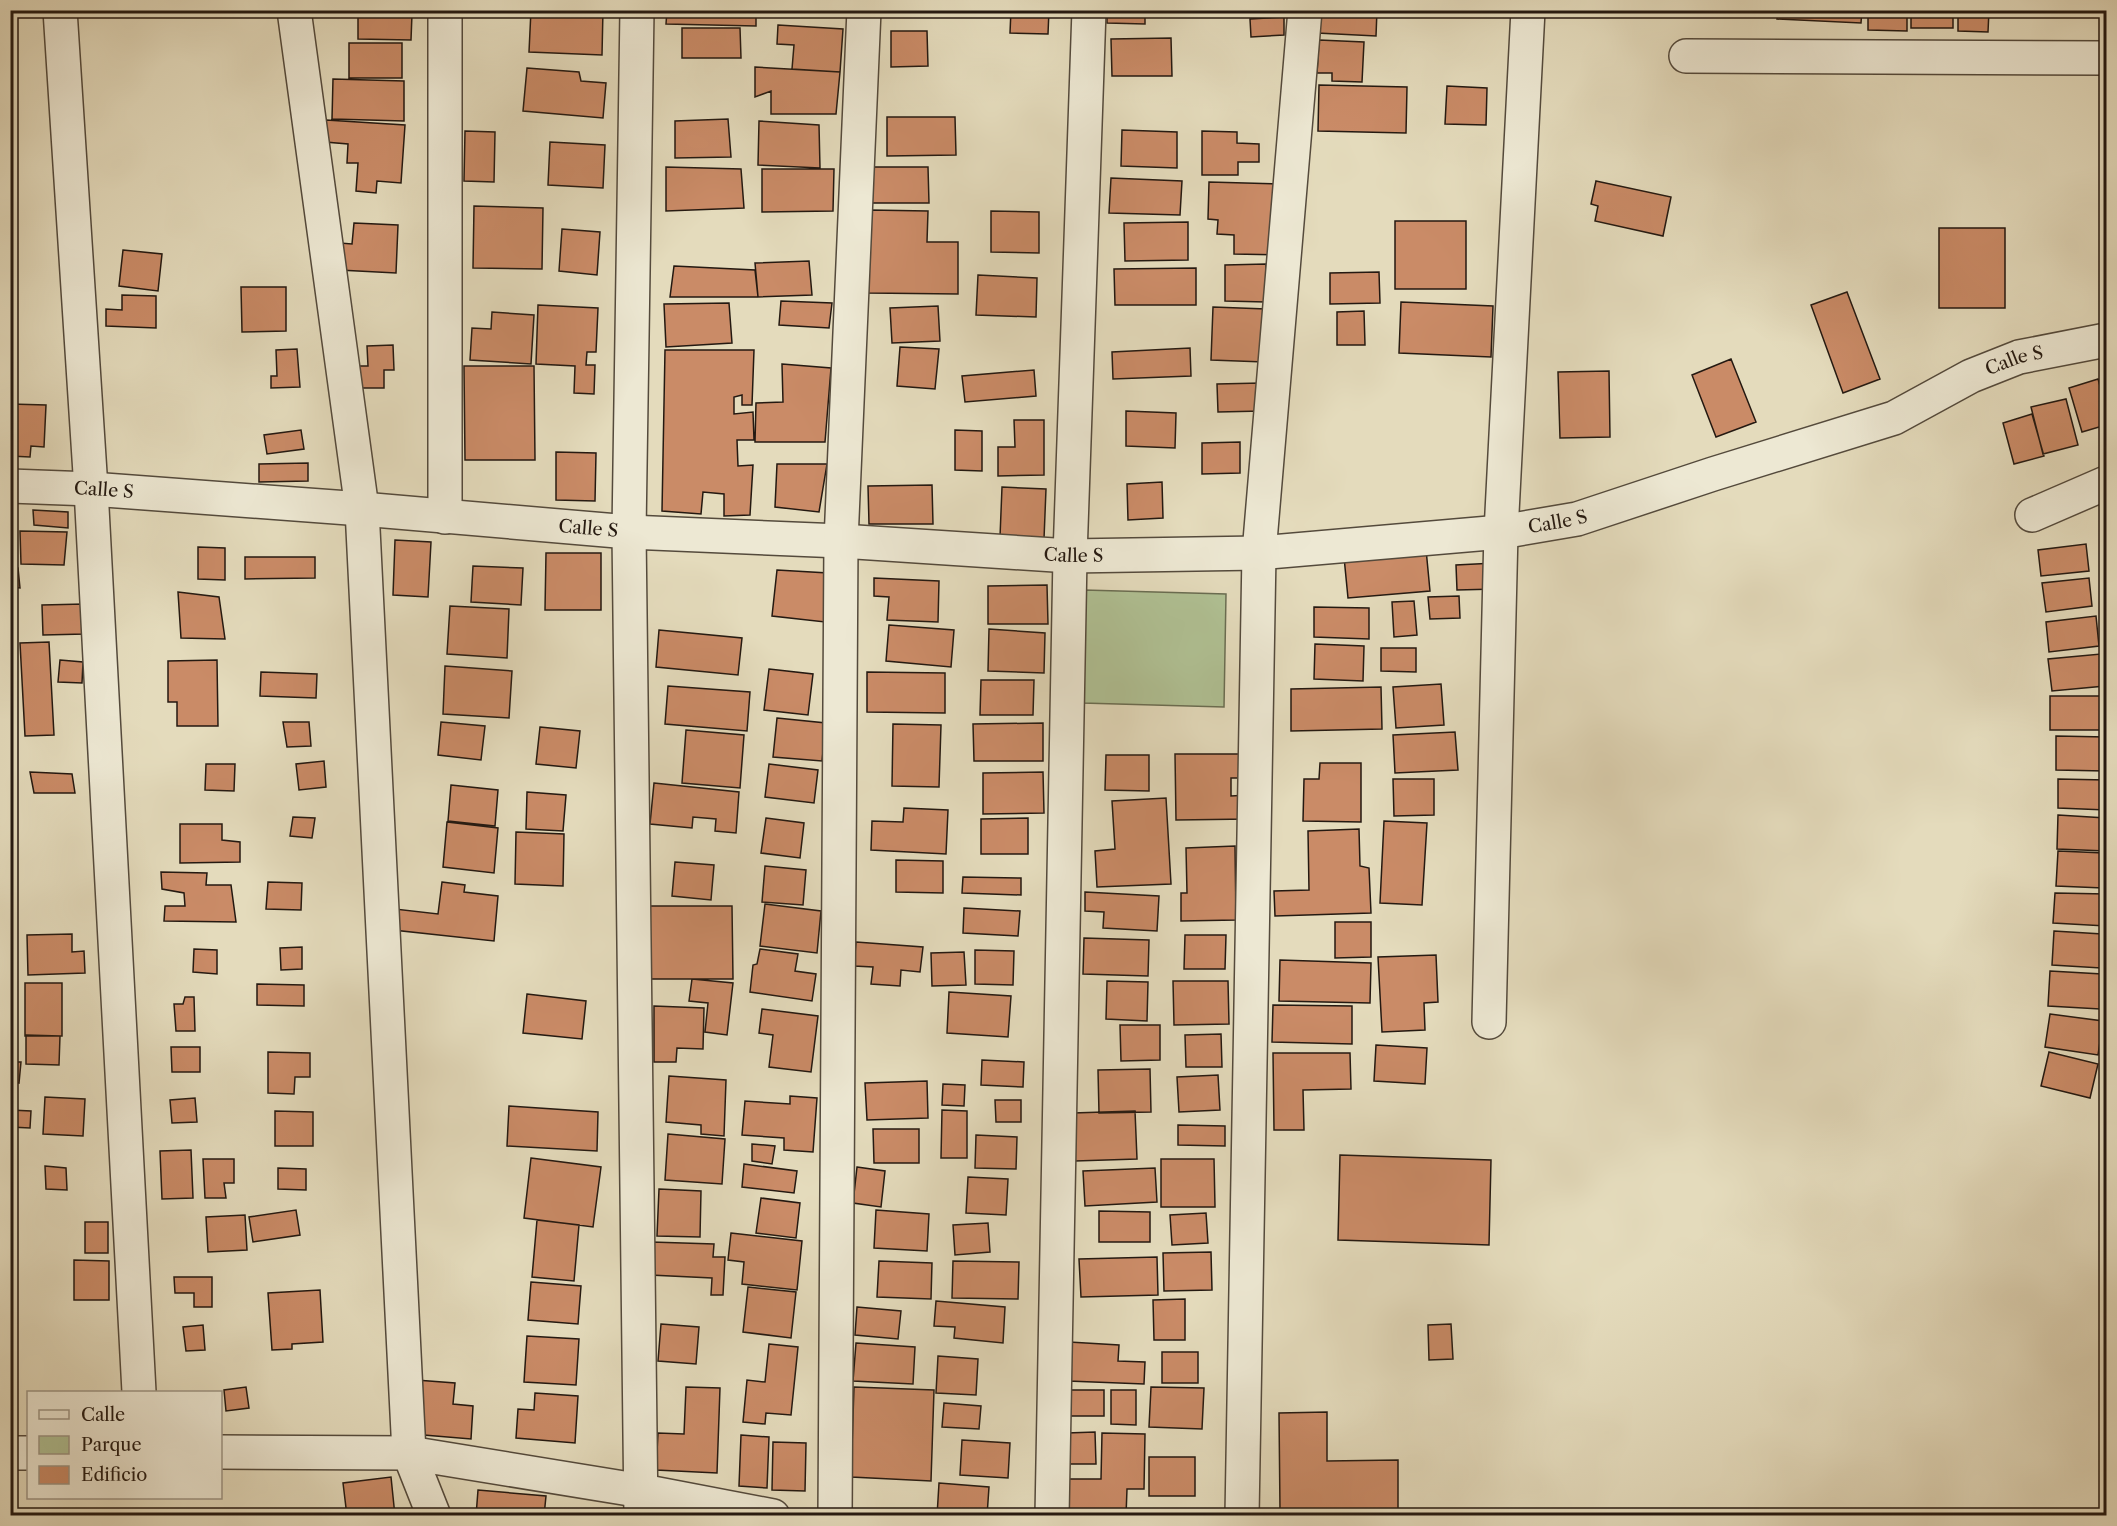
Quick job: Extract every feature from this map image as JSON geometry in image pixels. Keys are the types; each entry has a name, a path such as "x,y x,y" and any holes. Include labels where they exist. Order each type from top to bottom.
{"street":[{"path":"60,10 91,489 139,1391"},
{"path":"294,10 362,509 409,1453 434,1515"},
{"path":"445,10 445,517"},
{"path":"638,10 628,532 641,1503"},
{"path":"835,1515 840,541 864,10"},
{"path":"1052,1515 1071,556 1089,10"},
{"path":"1242,1515 1259,553 1305,10"},
{"path":"1490,1022 1501,532 1528,10"},
{"path":"1686,56 2106,58"},
{"name":"Calle S","path":"10,486 91,489 362,509 628,532 840,541 1071,556 1259,553 1501,532 1577,519 1894,418 1971,376 2019,357 2106,340"},
{"path":"2032,515 2106,483"},
{"path":"222,1452 409,1453 641,1503 773,1515"},
{"path":"10,1454 27,1453"}],"green space":[{"path":"1084,590 1226,594 1224,707 1082,703"}],"building":[{"path":"531,10 603,10 602,55 529,52"},
{"path":"667,10 756,10 756,26 666,24"},
{"path":"1011,10 1049,10 1048,34 1010,33"},
{"path":"1107,10 1145,10 1145,24 1107,23"},
{"path":"1318,10 1377,10 1376,36 1317,33"},
{"path":"1778,10 1862,10 1861,23 1777,19"},
{"path":"1868,10 1907,10 1907,31 1868,30"},
{"path":"1911,10 1953,10 1953,28 1911,28"},
{"path":"1958,10 1989,10 1988,32 1958,31"},
{"path":"358,13 412,14 411,40 358,39"},
{"path":"1284,17 1284,35 1251,37 1250,19"},
{"path":"778,25 843,29 840,72 792,69 794,45 777,44"},
{"path":"682,28 740,28 741,58 682,58"},
{"path":"891,31 927,31 928,66 891,67"},
{"path":"1171,38 1172,76 1112,76 1111,39"},
{"path":"1319,40 1364,42 1362,82 1332,81 1332,73 1317,73"},
{"path":"349,43 402,43 402,78 349,78"},
{"path":"755,67 840,72 836,114 771,114 771,91 755,97"},
{"path":"527,68 579,72 581,81 606,83 603,118 523,111"},
{"path":"333,79 404,81 404,121 332,119"},
{"path":"1319,85 1407,87 1406,133 1318,131"},
{"path":"1447,86 1487,88 1486,125 1445,124"},
{"path":"887,117 955,117 956,155 887,156"},
{"path":"728,119 731,157 675,158 675,121"},
{"path":"326,120 405,125 401,183 377,181 376,193 356,191 358,163 347,163 348,144 325,142"},
{"path":"759,121 819,125 820,168 758,165"},
{"path":"1122,130 1177,132 1177,168 1121,166"},
{"path":"465,131 495,132 494,182 464,181"},
{"path":"1202,131 1237,132 1237,143 1259,144 1259,162 1238,162 1238,175 1202,175"},
{"path":"550,142 605,145 603,188 548,185"},
{"path":"666,167 741,169 744,208 666,211"},
{"path":"869,167 928,167 929,203 870,203"},
{"path":"762,169 834,169 833,211 762,212"},
{"path":"1111,178 1182,181 1180,215 1109,213"},
{"path":"1596,181 1671,197 1663,236 1595,221 1598,206 1591,204"},
{"path":"1209,182 1280,184 1278,255 1234,254 1234,235 1217,234 1218,220 1208,219"},
{"path":"474,206 543,208 542,269 473,268"},
{"path":"869,210 928,211 927,242 958,242 958,294 868,293"},
{"path":"991,211 1039,212 1039,253 991,252"},
{"path":"1395,221 1466,221 1466,289 1395,289"},
{"path":"1188,222 1188,260 1125,261 1124,223"},
{"path":"354,223 398,225 396,273 339,270 340,243 352,244"},
{"path":"1939,228 2005,228 2005,308 1939,308"},
{"path":"562,229 600,232 597,275 559,271"},
{"path":"123,250 162,254 158,291 119,286"},
{"path":"809,261 812,295 758,297 755,263"},
{"path":"1266,264 1266,302 1225,301 1225,265"},
{"path":"674,266 755,270 758,297 670,297"},
{"path":"1196,268 1196,305 1115,305 1114,269"},
{"path":"1379,272 1380,303 1330,304 1330,273"},
{"path":"978,275 1037,278 1036,317 976,315"},
{"path":"241,287 286,287 286,331 242,332"},
{"path":"1847,292 1880,379 1843,393 1811,305"},
{"path":"122,295 156,296 156,328 106,326 106,309 122,310"},
{"path":"781,301 832,303 829,328 779,325"},
{"path":"1401,302 1493,306 1491,357 1399,353"},
{"path":"729,303 732,343 666,347 664,304"},
{"path":"538,305 598,308 596,352 587,352 586,365 595,365 594,394 574,393 575,366 536,364"},
{"path":"938,306 940,341 892,343 890,308"},
{"path":"1213,307 1266,309 1264,362 1211,360"},
{"path":"1364,311 1365,345 1337,345 1337,312"},
{"path":"492,312 534,315 531,364 470,360 472,328 491,329"},
{"path":"393,345 394,370 384,370 384,388 360,388 359,366 368,366 367,346"},
{"path":"900,347 939,349 935,389 897,386"},
{"path":"1190,348 1191,376 1113,379 1112,352"},
{"path":"297,349 300,387 271,388 271,376 277,376 276,350"},
{"path":"665,350 754,350 752,405 742,405 742,395 734,397 734,414 753,412 754,440 737,440 738,466 753,465 750,515 724,516 724,494 703,492 701,514 662,511"},
{"path":"1731,359 1756,422 1716,437 1692,375"},
{"path":"782,364 831,368 825,442 755,442 756,403 783,402"},
{"path":"464,366 534,366 535,460 465,460"},
{"path":"1034,370 1036,396 965,402 962,376"},
{"path":"1609,371 1610,437 1560,438 1558,372"},
{"path":"2098,379 2106,407 2106,425 2082,432 2069,388"},
{"path":"1261,383 1262,411 1218,412 1217,384"},
{"path":"2066,399 2078,445 2043,454 2031,407"},
{"path":"10,404 46,405 44,447 31,446 30,457 10,456"},
{"path":"1126,411 1176,413 1175,448 1126,446"},
{"path":"2032,414 2044,456 2014,464 2003,423"},
{"path":"1014,420 1044,420 1044,475 998,476 998,447 1015,447"},
{"path":"301,430 304,449 267,454 264,435"},
{"path":"955,430 982,431 982,471 955,470"},
{"path":"1240,442 1240,473 1202,474 1202,443"},
{"path":"556,452 596,453 595,501 556,500"},
{"path":"308,463 308,481 259,482 259,464"},
{"path":"777,464 827,464 819,512 775,507"},
{"path":"1162,482 1163,518 1128,520 1127,484"},
{"path":"932,485 933,524 869,524 868,486"},
{"path":"1002,487 1046,489 1044,539 1000,537"},
{"path":"33,510 68,512 68,528 34,525"},
{"path":"20,531 67,532 64,565 21,564"},
{"path":"395,540 431,542 428,597 393,595"},
{"path":"2086,544 2089,571 2041,576 2038,550"},
{"path":"198,547 225,548 225,580 198,579"},
{"path":"1426,549 1430,591 1348,598 1344,557"},
{"path":"546,553 601,553 601,610 545,610"},
{"path":"245,557 315,557 315,578 245,579"},
{"path":"1495,563 1496,589 1457,590 1456,565"},
{"path":"473,566 523,568 521,605 471,602"},
{"path":"18,568 20,588 10,587 10,569"},
{"path":"777,570 828,573 825,622 772,616"},
{"path":"874,578 939,581 938,622 887,620 889,597 874,596"},
{"path":"2089,578 2092,606 2046,612 2042,583"},
{"path":"1047,585 1048,624 988,624 988,586"},
{"path":"178,592 219,597 225,639 181,638"},
{"path":"1459,596 1460,618 1430,619 1428,597"},
{"path":"1414,601 1417,635 1394,637 1392,602"},
{"path":"84,604 85,634 43,635 42,605"},
{"path":"450,606 509,609 507,658 447,654"},
{"path":"1314,607 1369,608 1369,639 1314,637"},
{"path":"2096,616 2099,646 2049,652 2046,622"},
{"path":"10,617 16,617 15,639 10,639"},
{"path":"889,625 954,630 951,667 886,661"},
{"path":"989,629 1045,633 1044,673 988,671"},
{"path":"659,630 742,638 738,675 656,667"},
{"path":"49,642 54,735 25,736 20,643"},
{"path":"1315,644 1364,646 1363,681 1314,679"},
{"path":"1381,648 1416,648 1416,672 1381,671"},
{"path":"2101,654 2105,686 2052,691 2048,659"},
{"path":"60,660 83,662 82,683 58,682"},
{"path":"217,660 218,726 177,726 177,702 168,702 168,661"},
{"path":"445,666 512,671 509,718 443,714"},
{"path":"769,669 813,674 808,715 764,710"},
{"path":"261,672 317,674 316,698 260,696"},
{"path":"867,672 945,673 945,713 867,712"},
{"path":"981,680 1034,680 1033,715 980,715"},
{"path":"1441,684 1444,725 1396,728 1393,687"},
{"path":"668,686 750,692 747,731 665,724"},
{"path":"1381,687 1382,729 1291,731 1291,689"},
{"path":"2050,696 2103,696 2102,730 2050,730"},
{"path":"777,718 826,723 822,761 773,757"},
{"path":"283,722 309,722 311,746 287,747"},
{"path":"441,722 485,726 481,760 438,755"},
{"path":"1043,723 1043,761 974,761 973,724"},
{"path":"893,724 941,725 939,787 892,786"},
{"path":"540,727 580,731 576,768 536,764"},
{"path":"686,730 744,735 740,788 682,783"},
{"path":"1455,732 1458,770 1395,773 1393,735"},
{"path":"2056,736 2106,737 2105,771 2056,770"},
{"path":"1175,754 1248,754 1248,778 1231,778 1231,796 1248,795 1249,819 1176,820"},
{"path":"1106,755 1149,755 1149,791 1105,790"},
{"path":"324,761 326,787 299,790 296,764"},
{"path":"1320,763 1361,763 1361,822 1303,821 1304,779 1319,779"},
{"path":"206,764 235,764 234,791 205,790"},
{"path":"769,764 818,770 814,803 765,797"},
{"path":"30,772 72,774 75,793 34,793"},
{"path":"1043,772 1044,813 983,814 983,773"},
{"path":"1393,779 1434,779 1434,815 1394,816"},
{"path":"2058,779 2106,780 2106,810 2058,808"},
{"path":"654,783 739,792 736,833 715,831 716,819 693,817 692,828 650,824"},
{"path":"451,785 498,790 495,826 448,821"},
{"path":"527,792 566,795 563,831 526,829"},
{"path":"1166,798 1171,884 1097,887 1095,851 1115,849 1112,801"},
{"path":"904,808 948,810 946,854 871,850 872,821 903,822"},
{"path":"2058,815 2106,818 2106,851 2057,849"},
{"path":"293,817 315,818 312,838 290,836"},
{"path":"766,818 804,823 800,858 761,853"},
{"path":"1028,818 1028,854 981,854 981,819"},
{"path":"1384,821 1427,823 1422,905 1380,903"},
{"path":"447,822 498,828 494,873 443,867"},
{"path":"180,824 222,824 222,840 240,842 240,862 180,863"},
{"path":"1359,829 1360,866 1369,868 1371,913 1275,916 1274,891 1309,890 1308,831"},
{"path":"516,832 564,834 563,886 515,884"},
{"path":"1235,846 1236,920 1181,921 1181,893 1187,893 1186,848"},
{"path":"2058,851 2104,853 2103,888 2056,886"},
{"path":"896,860 943,861 943,893 896,892"},
{"path":"675,862 714,865 711,900 672,896"},
{"path":"765,866 806,870 803,905 762,902"},
{"path":"161,872 207,873 206,885 231,885 236,922 164,921 165,906 185,906 184,893 162,889"},
{"path":"963,877 1021,878 1021,895 962,893"},
{"path":"268,882 302,883 301,910 266,909"},
{"path":"442,882 465,885 464,892 498,896 494,941 393,930 395,909 438,914"},
{"path":"1085,892 1159,896 1157,931 1103,928 1104,912 1085,911"},
{"path":"2055,893 2106,894 2106,926 2053,923"},
{"path":"765,904 821,911 817,953 760,946"},
{"path":"646,906 732,906 733,979 646,979"},
{"path":"964,908 1020,911 1018,936 963,933"},
{"path":"1335,922 1371,922 1371,957 1335,958"},
{"path":"2054,931 2102,934 2101,968 2052,965"},
{"path":"72,934 72,952 84,951 85,973 28,975 27,935"},
{"path":"1185,935 1226,935 1225,969 1184,969"},
{"path":"1084,938 1149,940 1148,976 1083,974"},
{"path":"856,942 923,947 920,972 901,970 900,986 871,984 873,967 854,966"},
{"path":"302,947 302,969 281,970 280,948"},
{"path":"194,949 217,950 217,974 193,972"},
{"path":"760,949 798,954 795,971 816,974 812,1001 750,992 753,965 757,964"},
{"path":"975,950 1014,951 1013,985 975,984"},
{"path":"964,952 966,985 932,986 931,953"},
{"path":"1436,955 1438,1002 1424,1003 1425,1030 1382,1032 1378,957"},
{"path":"1280,960 1371,963 1370,1003 1279,1001"},
{"path":"2050,971 2102,974 2100,1009 2048,1006"},
{"path":"692,979 733,983 727,1035 705,1032 708,1003 689,1001"},
{"path":"1107,981 1148,982 1147,1021 1106,1019"},
{"path":"1173,981 1228,981 1229,1024 1174,1025"},
{"path":"25,983 62,983 62,1036 25,1036"},
{"path":"257,984 304,985 304,1006 257,1005"},
{"path":"949,992 1011,996 1008,1037 947,1033"},
{"path":"527,994 586,1001 582,1039 523,1033"},
{"path":"185,997 194,997 195,1031 176,1031 174,1004 183,1004"},
{"path":"1273,1005 1352,1006 1352,1044 1272,1042"},
{"path":"654,1006 704,1008 703,1049 677,1048 676,1062 654,1062"},
{"path":"762,1009 818,1016 811,1072 769,1067 773,1035 759,1033"},
{"path":"2050,1014 2103,1021 2098,1055 2045,1047"},
{"path":"1120,1025 1160,1025 1160,1060 1121,1061"},
{"path":"1221,1034 1222,1067 1186,1067 1185,1035"},
{"path":"26,1035 60,1036 59,1065 26,1064"},
{"path":"1376,1045 1427,1048 1425,1084 1374,1081"},
{"path":"171,1047 200,1047 200,1072 172,1072"},
{"path":"268,1052 310,1053 310,1077 295,1077 294,1094 268,1093"},
{"path":"2049,1052 2098,1064 2090,1098 2041,1086"},
{"path":"1273,1053 1350,1053 1351,1089 1303,1090 1304,1130 1274,1130"},
{"path":"982,1060 1024,1062 1023,1087 981,1085"},
{"path":"10,1062 21,1062 19,1083 10,1081"},
{"path":"1150,1069 1151,1112 1099,1113 1098,1070"},
{"path":"1218,1075 1220,1110 1179,1112 1177,1077"},
{"path":"669,1076 726,1080 724,1136 701,1134 701,1125 666,1122"},
{"path":"927,1081 928,1118 867,1120 865,1083"},
{"path":"943,1084 965,1085 964,1106 942,1105"},
{"path":"790,1096 817,1098 813,1152 784,1150 784,1138 742,1135 745,1101 790,1104"},
{"path":"45,1097 85,1099 83,1136 43,1134"},
{"path":"195,1098 197,1122 172,1123 170,1100"},
{"path":"995,1100 1021,1100 1021,1122 996,1122"},
{"path":"509,1106 598,1112 597,1151 507,1146"},
{"path":"10,1110 31,1111 30,1128 10,1127"},
{"path":"942,1110 967,1111 967,1158 941,1158"},
{"path":"275,1111 313,1112 313,1146 275,1146"},
{"path":"1135,1111 1137,1159 1075,1161 1073,1113"},
{"path":"1178,1125 1225,1126 1225,1146 1178,1145"},
{"path":"873,1129 919,1129 919,1163 874,1163"},
{"path":"668,1134 725,1139 722,1184 665,1180"},
{"path":"976,1135 1017,1137 1016,1169 975,1168"},
{"path":"752,1144 775,1146 772,1164 752,1161"},
{"path":"191,1150 193,1198 162,1199 160,1151"},
{"path":"1340,1155 1491,1160 1489,1245 1338,1240"},
{"path":"531,1158 601,1167 593,1227 524,1218"},
{"path":"203,1159 234,1159 234,1183 224,1183 226,1198 205,1198"},
{"path":"1161,1159 1214,1159 1215,1207 1161,1207"},
{"path":"744,1164 797,1171 794,1193 742,1187"},
{"path":"45,1166 66,1168 67,1190 46,1189"},
{"path":"857,1167 885,1171 881,1207 853,1203"},
{"path":"278,1168 306,1169 306,1190 278,1189"},
{"path":"1155,1168 1157,1202 1085,1206 1083,1171"},
{"path":"968,1177 1008,1179 1006,1215 966,1213"},
{"path":"659,1189 701,1191 700,1237 657,1236"},
{"path":"761,1198 800,1203 796,1238 756,1233"},
{"path":"296,1210 300,1235 253,1242 249,1217"},
{"path":"876,1210 929,1214 927,1251 874,1248"},
{"path":"1099,1211 1150,1212 1150,1242 1099,1242"},
{"path":"1206,1213 1208,1243 1172,1245 1170,1215"},
{"path":"245,1215 247,1250 208,1252 206,1217"},
{"path":"537,1220 579,1225 574,1281 532,1277"},
{"path":"85,1222 108,1222 108,1253 85,1253"},
{"path":"988,1223 990,1252 955,1255 953,1225"},
{"path":"731,1233 802,1241 797,1290 742,1284 744,1262 728,1260"},
{"path":"651,1242 714,1244 713,1257 725,1257 723,1295 711,1295 712,1278 650,1275"},
{"path":"1211,1252 1212,1290 1164,1291 1163,1253"},
{"path":"1157,1257 1158,1295 1081,1297 1079,1259"},
{"path":"74,1260 109,1261 109,1300 74,1300"},
{"path":"879,1261 932,1263 931,1299 877,1297"},
{"path":"953,1261 1019,1262 1018,1299 952,1298"},
{"path":"174,1277 212,1277 212,1307 194,1307 194,1293 175,1293"},
{"path":"531,1282 581,1286 578,1324 528,1320"},
{"path":"748,1287 796,1292 791,1338 743,1332"},
{"path":"320,1290 323,1342 292,1344 292,1349 272,1350 268,1293"},
{"path":"1185,1299 1185,1340 1154,1340 1153,1300"},
{"path":"936,1301 1005,1307 1003,1343 954,1338 955,1327 934,1326"},
{"path":"857,1307 901,1311 898,1339 855,1335"},
{"path":"661,1324 699,1327 696,1364 658,1361"},
{"path":"1451,1324 1453,1359 1429,1360 1428,1325"},
{"path":"203,1325 205,1350 186,1351 183,1327"},
{"path":"527,1336 579,1339 576,1385 524,1382"},
{"path":"1069,1342 1119,1345 1118,1361 1145,1362 1144,1384 1068,1381"},
{"path":"856,1343 915,1347 913,1384 853,1381"},
{"path":"769,1344 798,1347 791,1415 766,1413 765,1424 743,1422 747,1380 765,1382"},
{"path":"1162,1352 1198,1352 1198,1383 1162,1383"},
{"path":"938,1356 978,1359 976,1395 936,1393"},
{"path":"416,1380 455,1383 453,1404 473,1406 471,1439 412,1434"},
{"path":"246,1387 249,1408 226,1411 224,1390"},
{"path":"686,1387 720,1388 717,1473 656,1470 658,1433 684,1434"},
{"path":"854,1387 934,1390 931,1481 851,1477"},
{"path":"1151,1387 1204,1388 1202,1429 1149,1427"},
{"path":"1070,1390 1104,1390 1104,1416 1070,1416"},
{"path":"1111,1390 1136,1390 1136,1425 1111,1424"},
{"path":"535,1393 578,1396 575,1443 516,1438 518,1409 534,1410"},
{"path":"944,1403 981,1406 979,1429 942,1427"},
{"path":"1327,1412 1327,1461 1398,1460 1398,1510 1280,1510 1279,1413"},
{"path":"1095,1432 1096,1464 1068,1464 1067,1433"},
{"path":"1102,1433 1145,1434 1144,1489 1127,1489 1126,1516 1066,1515 1067,1479 1101,1479"},
{"path":"741,1435 769,1437 767,1488 739,1486"},
{"path":"962,1440 1010,1443 1008,1478 960,1475"},
{"path":"773,1442 806,1443 805,1491 772,1490"},
{"path":"1149,1457 1195,1457 1195,1496 1149,1496"},
{"path":"391,1477 395,1516 347,1516 343,1483"},
{"path":"939,1483 989,1487 987,1516 937,1516"},
{"path":"478,1490 546,1496 544,1516 476,1516"}]}
